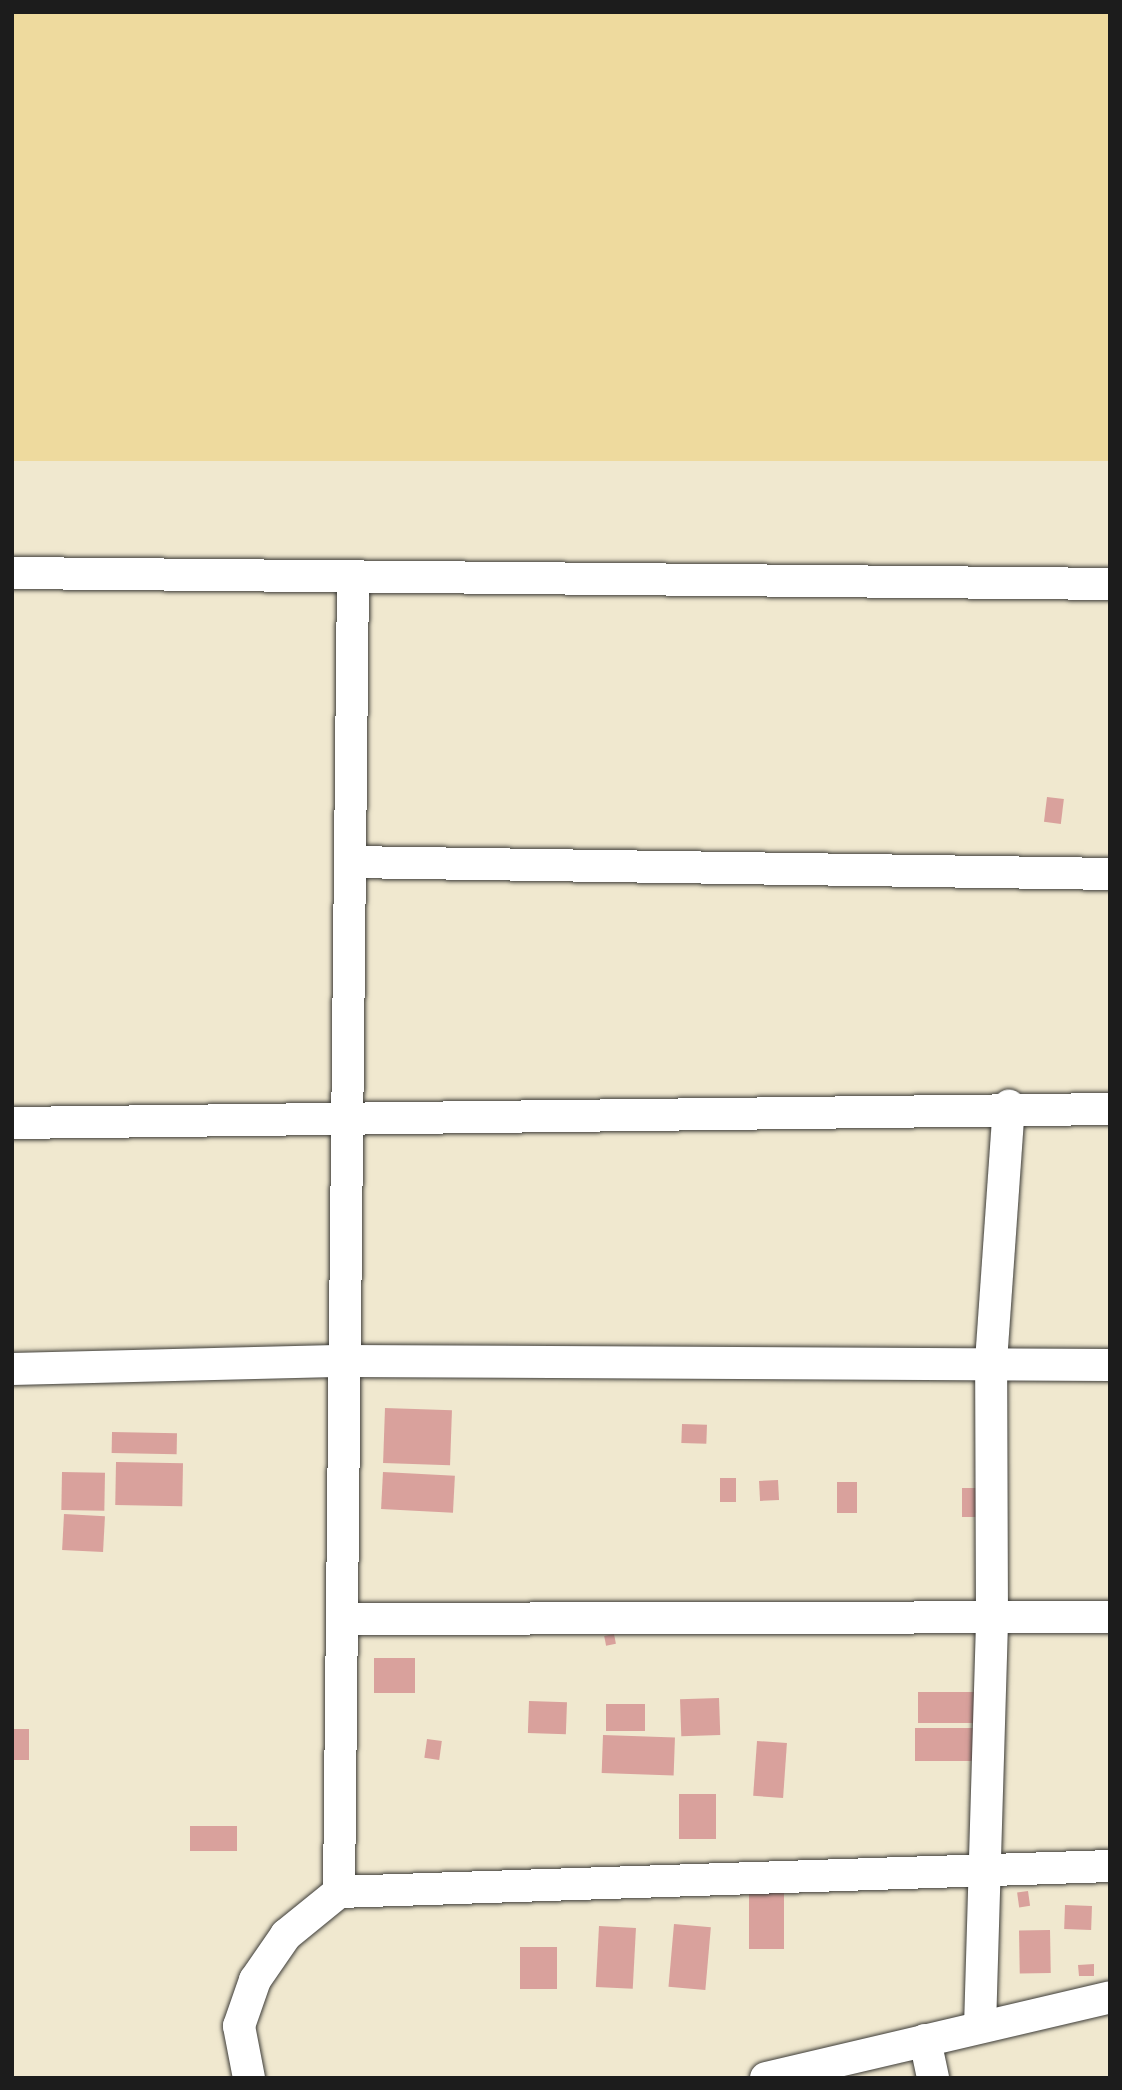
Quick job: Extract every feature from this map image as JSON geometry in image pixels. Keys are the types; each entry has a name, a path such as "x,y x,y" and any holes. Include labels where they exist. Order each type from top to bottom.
{"street":[{"path":"12,573 1110,584"},
{"path":"339,1892 353,578"},
{"path":"350,862 1110,874"},
{"path":"980,2027 992,1617 991,1362 1009,1106"},
{"path":"12,1123 347,1122 1009,1106 1110,1109"},
{"path":"12,1369 346,1362 991,1362 1110,1365"},
{"path":"342,1619 1110,1616"},
{"path":"249,2078 239,2026 255,1980 286,1935 339,1892 1110,1866"},
{"path":"766,2078 1110,1997"},
{"path":"925,2040 933,2078"}],"sand":[{"path":"12,12 1110,12 1110,461 12,461"}],"building":[{"path":"1047,797 1064,799 1061,824 1044,822"},
{"path":"385,1408 452,1410 450,1465 383,1463"},
{"path":"682,1424 707,1425 706,1444 681,1443"},
{"path":"112,1432 177,1433 177,1454 112,1453"},
{"path":"116,1462 183,1463 182,1506 115,1505"},
{"path":"62,1472 105,1473 104,1511 61,1510"},
{"path":"383,1472 455,1476 453,1513 381,1509"},
{"path":"720,1478 736,1478 736,1502 720,1502"},
{"path":"778,1480 779,1500 760,1501 759,1481"},
{"path":"837,1482 857,1482 857,1513 837,1513"},
{"path":"962,1488 981,1488 981,1517 962,1517"},
{"path":"64,1514 105,1516 103,1552 62,1550"},
{"path":"614,1634 616,1644 606,1646 604,1636"},
{"path":"374,1658 415,1658 415,1693 374,1693"},
{"path":"918,1692 975,1692 975,1723 918,1723"},
{"path":"719,1698 720,1735 681,1736 680,1699"},
{"path":"529,1701 567,1702 566,1734 528,1733"},
{"path":"606,1704 645,1704 645,1731 606,1731"},
{"path":"915,1728 977,1728 977,1761 915,1761"},
{"path":"12,1729 29,1729 29,1760 12,1760"},
{"path":"603,1735 675,1738 674,1775 602,1773"},
{"path":"427,1739 442,1741 439,1760 424,1758"},
{"path":"757,1741 787,1743 783,1798 753,1796"},
{"path":"679,1794 716,1794 716,1839 679,1839"},
{"path":"190,1826 237,1826 237,1851 190,1851"},
{"path":"749,1883 784,1883 784,1949 749,1949"},
{"path":"1028,1891 1030,1906 1019,1907 1017,1893"},
{"path":"1065,1905 1092,1906 1091,1930 1064,1929"},
{"path":"674,1924 711,1927 705,1990 669,1987"},
{"path":"599,1926 636,1928 633,1989 596,1987"},
{"path":"1050,1930 1051,1973 1020,1974 1019,1931"},
{"path":"520,1947 557,1947 557,1989 520,1989"},
{"path":"1094,1964 1094,1976 1079,1976 1078,1965"}]}
